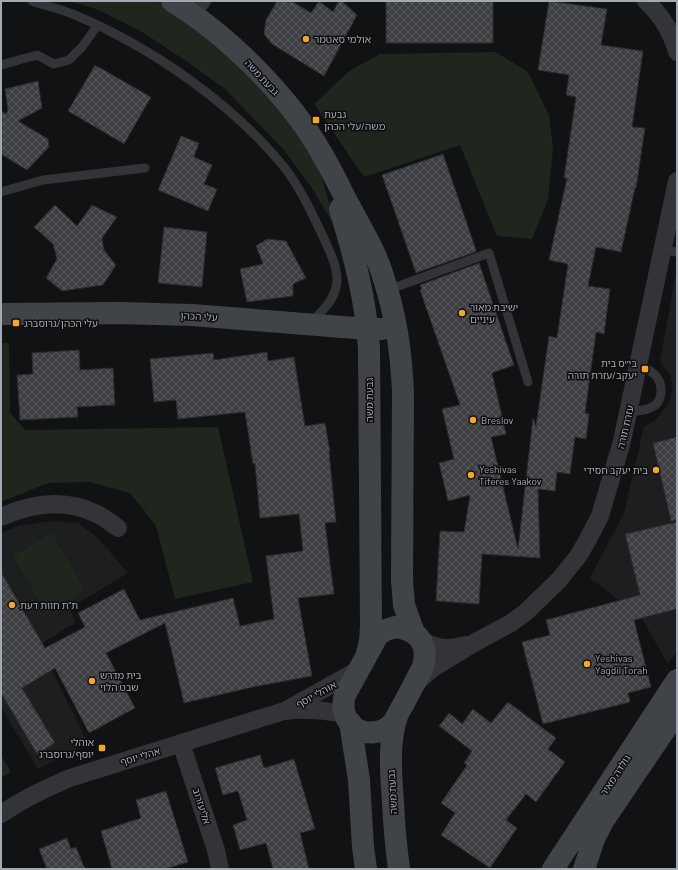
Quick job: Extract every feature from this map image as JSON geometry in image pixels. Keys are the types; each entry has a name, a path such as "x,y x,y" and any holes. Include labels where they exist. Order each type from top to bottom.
{"street":[{"path":"172,1 197,7"},
{"path":"646,1 654,8 667,27 677,52"},
{"name":"גבעת משה","path":"197,7 282,98 322,153 373,251 383,274 397,328 402,361 403,392 402,580 404,605 417,636 424,648 426,658 423,667 397,716 392,730 391,764 395,844 399,869"},
{"name":"גבעת משה","path":"322,153 352,249 365,307 368,329 371,626 370,641 362,662"},
{"name":"עזרת תורה","path":"414,685 433,668 474,643 487,637 526,612 559,580 579,555 600,516 622,441 638,364 670,251 677,181"},
{"name":"עלי הכהן","path":"1,314 119,313 192,315 368,329 397,328"},
{"path":"1,517 16,510 42,504 68,504 97,514 118,528"},
{"path":"366,869 356,754 343,705 344,695 378,635 395,627 405,628 417,636"},
{"name":"עזרת תורה","path":"417,636 430,646 440,648 474,643"},
{"name":"אוהלי יוסף","path":"284,711 362,662"},
{"name":"גולדה מאיר","path":"553,869 677,680"},
{"name":"אוהלי יוסף","path":"284,711 307,709 347,718"},
{"name":"אהלי יוסף","path":"1,814 45,788 70,778 284,711"},
{"name":"גולדה מאיר","path":"584,869 594,838 603,821 677,712"},
{"path":"347,718 352,726 360,731 370,733 380,732 391,724 397,716"},
{"name":"אליעזרוב","path":"181,743 216,850 220,869"}],"lane":[{"path":"32,1 74,14 116,34 167,65 210,96 249,129 285,168 309,207 330,250 338,273 336,290 330,303 310,324"},
{"path":"1,65 37,55 54,64 69,60 82,47 97,26"},
{"path":"1,192 43,180 145,168"},
{"path":"388,290 489,253 528,382"},
{"path":"628,412 652,408 659,401 662,392 660,383 655,375 638,364"}],"shaded area":[{"path":"69,1 157,1 212,38 259,84 292,126 317,163 338,232 313,190 284,150 225,89 139,30 99,10"},
{"path":"496,52 528,72 549,115 553,149 548,199 532,239 497,236 460,145 364,177 314,104 349,71 380,54"},
{"name":"בית יעקב חסידי","path":"677,267 677,651 668,664 641,617 590,578 624,513 644,427 656,419 669,403 673,388 670,374 660,362"},
{"path":"1,343 9,343 10,413 25,430 218,427 253,582 175,599 156,526 130,493 89,482 48,483 1,502"},
{"path":"51,521 78,523 97,537 128,573 70,608 75,623 39,645 88,743 38,769 1,707 1,533 18,526"},
{"path":"52,533 85,590 46,613 13,556"},
{"path":"1,755 11,772 1,778"}],"building":[{"name":"אולמי סאטמר","path":"277,1 293,2 311,13 319,1 333,12 339,1 342,1 357,15 324,76 272,44 264,34 266,20"},
{"path":"386,1 493,1 493,43 386,43"},
{"path":"549,1 607,9 601,45 643,51 632,127 645,128 636,188 621,252 596,247 588,286 610,289 604,334 596,332 585,413 589,414 586,439 575,437 570,474 557,472 555,491 538,489 540,558 482,554 479,604 436,601 440,531 464,532 470,495 448,501 439,463 454,459 442,409 460,405 420,290 422,289 420,285 479,263 514,365 492,373 506,434 491,437 518,549 533,418 536,426 549,336 557,338 568,264 549,260 567,178 564,178 576,97 566,95 569,75 538,70"},
{"path":"95,65 151,97 124,144 68,111"},
{"path":"38,81 42,108 18,121 48,139 49,147 27,170 1,154 1,111 6,114 8,110 5,89"},
{"path":"181,136 199,143 194,157 212,165 204,184 217,189 208,211 158,190"},
{"path":"443,154 476,250 475,252 416,273 382,175"},
{"path":"55,205 77,226 92,205 117,217 102,238 104,250 116,265 103,285 62,291 46,278 57,259 53,244 34,227"},
{"path":"164,227 207,232 202,287 158,283"},
{"path":"267,239 286,241 306,278 293,284 293,296 247,302 240,269 263,264 256,246"},
{"path":"79,350 80,370 113,368 115,405 77,407 78,417 20,420 17,375 33,374 32,353"},
{"path":"267,352 268,361 294,357 305,426 325,423 330,452 336,522 325,523 334,594 298,598 312,676 253,687 184,703 165,623 106,653 135,708 89,733 55,668 22,688 55,743 37,754 1,693 1,572 45,648 85,627 78,613 124,589 140,620 233,598 240,626 274,619 266,556 303,551 299,514 260,518 255,463 253,464 245,412 178,419 176,400 154,402 150,359 213,353 214,360"},
{"path":"677,437 677,520 671,521 653,443"},
{"name":"Yeshivas Yagdil Torah","path":"677,522 677,609 634,620 651,687 628,693 630,702 543,724 522,642 550,635 546,620 640,595 625,534"},
{"path":"508,702 556,738 548,749 565,762 536,802 526,794 506,820 517,828 490,868 441,835 455,813 441,803 467,765 464,763 472,751 439,726 449,713 462,724 473,709 491,723"},
{"path":"260,755 264,768 294,759 315,829 300,833 309,869 273,869 266,843 240,850 233,825 247,820 238,791 223,795 215,768"},
{"path":"166,791 188,862 165,869 112,869 101,831 141,818 136,800"},
{"path":"67,838 71,849 76,847 85,869 47,869 39,849"}],"place":[{"name":"אולמי סאטמר","path":"306,39"},
{"name":"גבעת משה/עלי הכהן","path":"316,120"},
{"name":"ישיבת מאור עיניים","path":"462,313"},
{"name":"עלי הכהן/גרוסברג","path":"16,323"},
{"name":"בי״ס בית יעקב/עזרת תורה","path":"645,369"},
{"name":"Breslov","path":"473,420"},
{"name":"בית יעקב חסידי","path":"656,470"},
{"name":"Yeshivas Tiferes Yaakov","path":"471,475"},
{"name":"ת\"ת חוות דעת","path":"12,605"},
{"name":"Yeshivas Yagdil Torah","path":"587,664"},
{"name":"בית מדרש שבט הלוי","path":"92,681"},
{"name":"אוהלי יוסף/גרוסברג","path":"102,748"}]}
